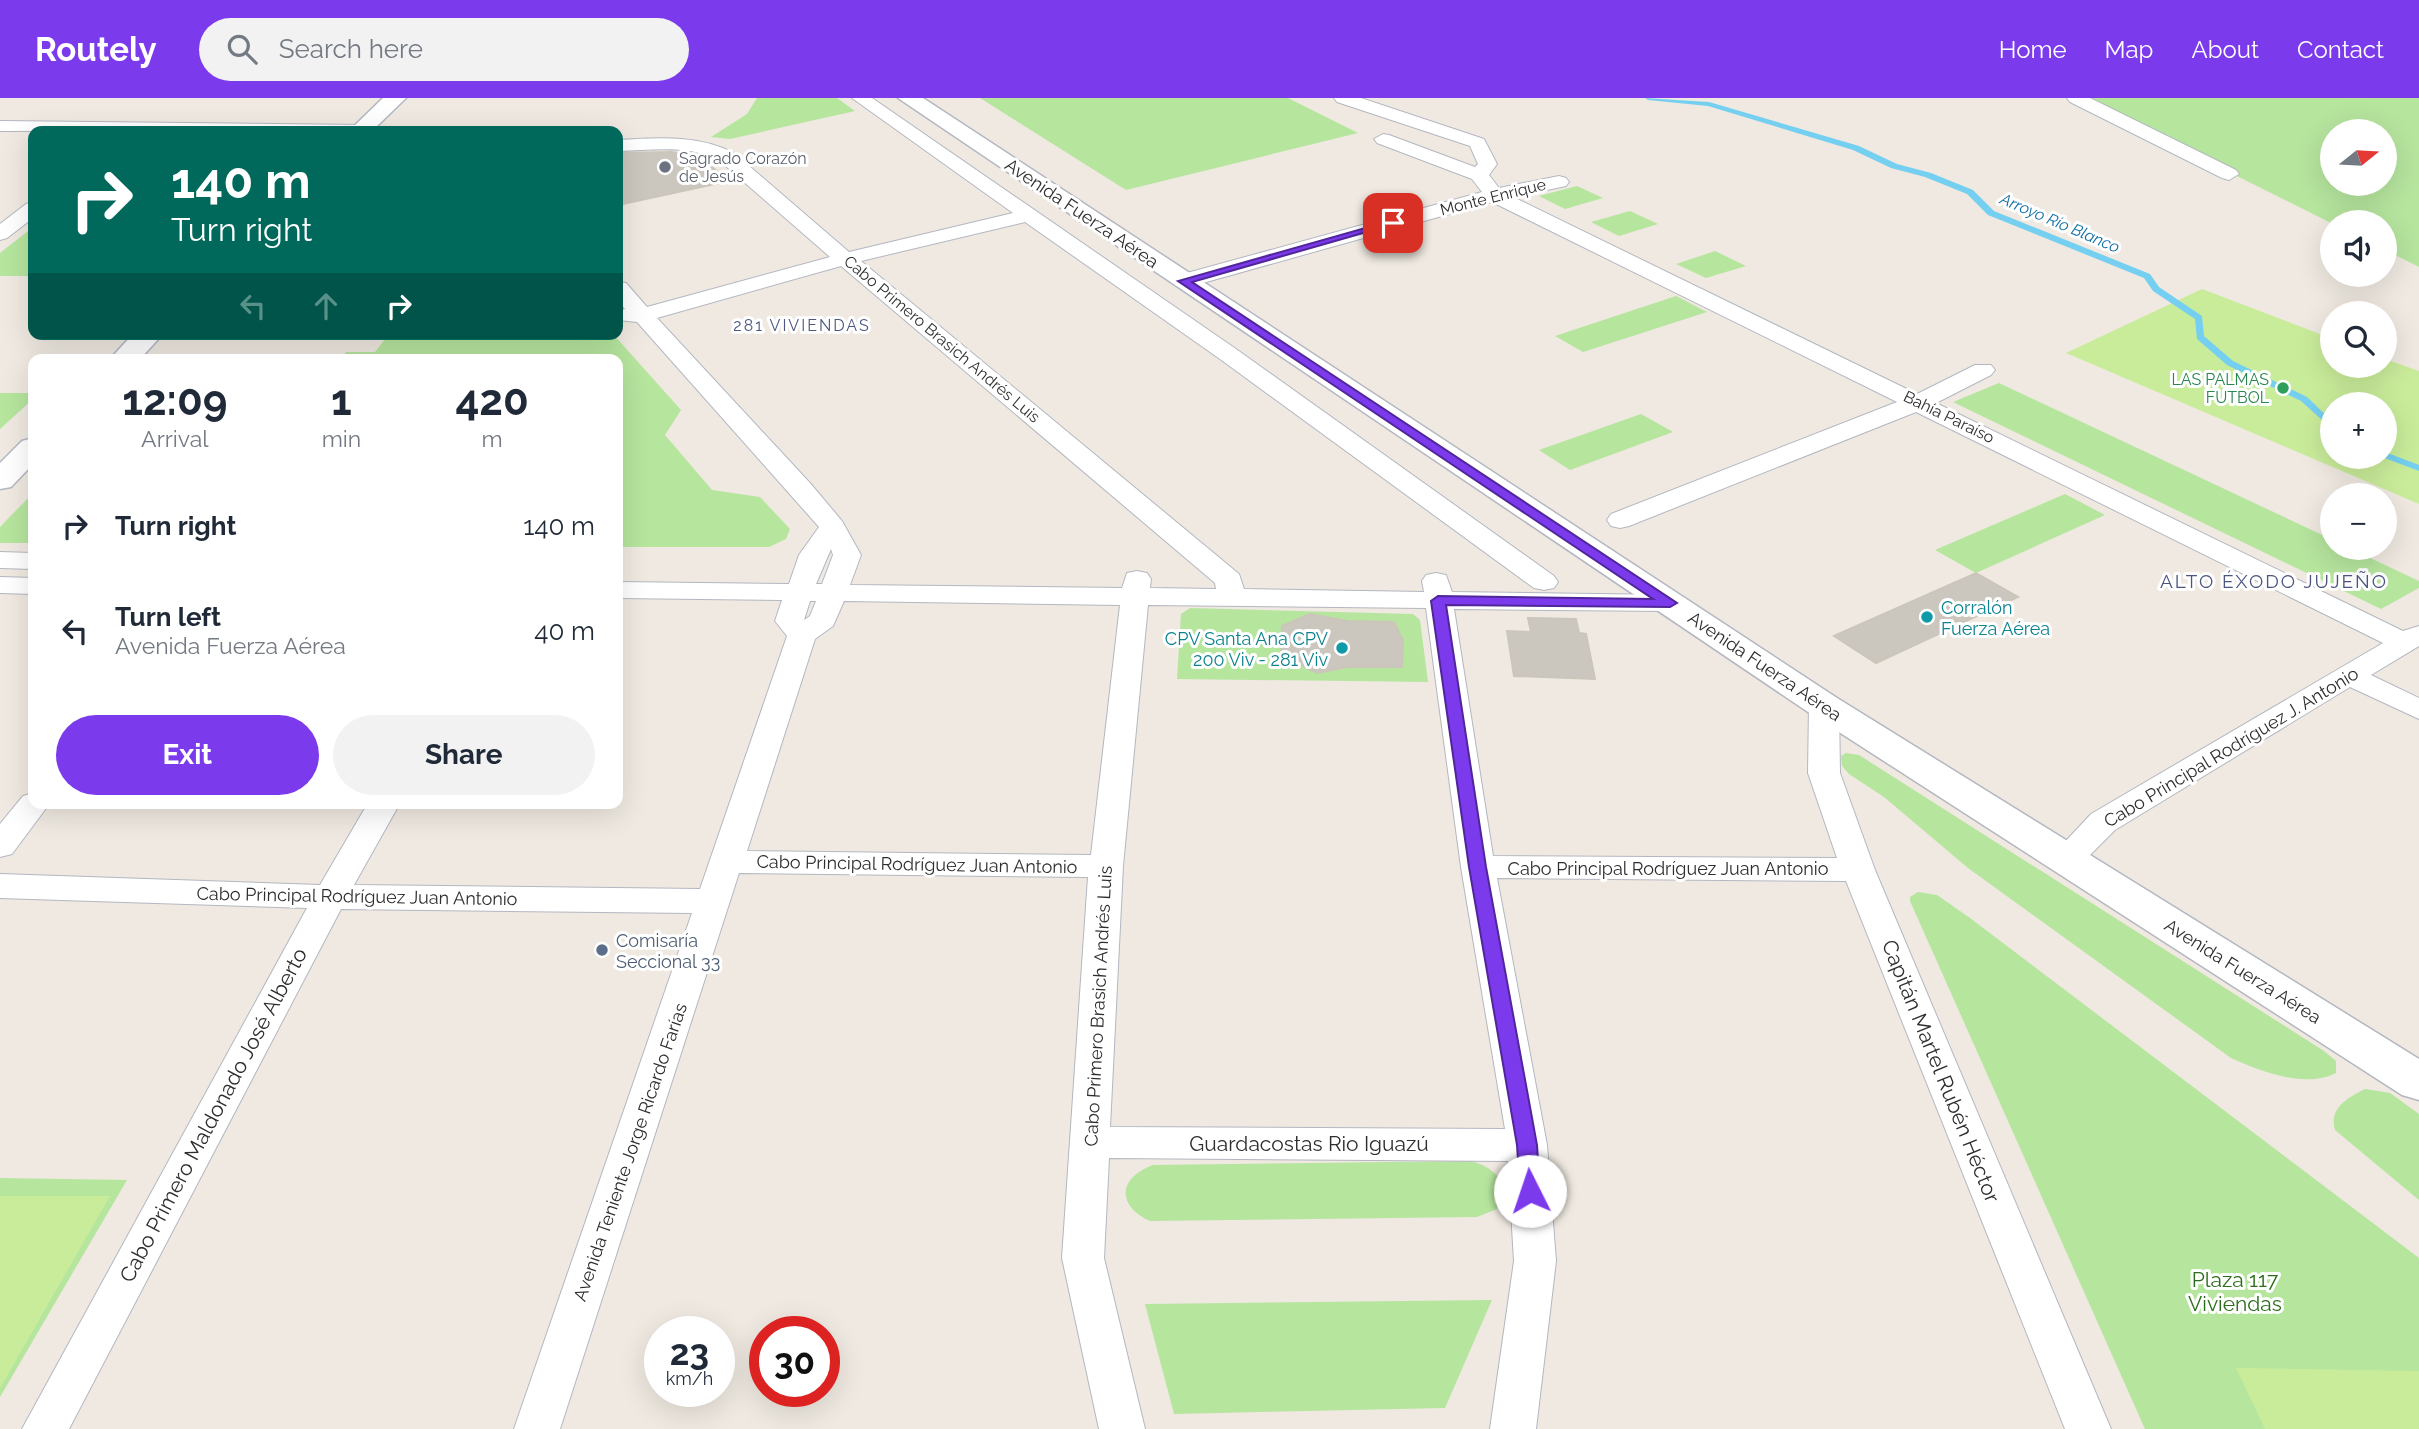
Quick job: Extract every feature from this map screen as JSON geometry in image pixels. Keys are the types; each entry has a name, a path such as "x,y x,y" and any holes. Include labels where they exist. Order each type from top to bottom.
{"main road":[{"path":"364,126 395,98"},
{"name":"Avenida Fuerza Aérea","path":"909,98 1824,706 2419,1082"},
{"path":"129,354 143,340"},
{"path":"0,480 28,452"}],"street":[{"path":"861,98 1228,354 1544,583"},
{"path":"1343,98 1478,143 1488,164 1479,175"},
{"path":"2076,98 2229,174"},
{"path":"0,127 28,128"},
{"path":"1383,139 1479,175 1494,195"},
{"name":"Cabo Primero Brasich Andrés Luis","path":"623,145 695,146 722,153 1230,589"},
{"name":"Monte Enrique","path":"1184,281 1494,195 1559,182"},
{"name":"Bahía Paraíso","path":"1494,195 2411,638"},
{"path":"630,315 1028,215"},
{"path":"0,234 21,216"},
{"name":"Avenida Teniente Jorge Ricardo Farías","path":"537,1429 802,635 823,621 847,555 833,527 630,315"},
{"path":"1620,520 1919,402 1983,370"},
{"path":"802,635 789,621 813,555 833,527"},
{"path":"0,560 28,561"},
{"path":"623,570 803,582 1136,589 1437,591 1670,603"},
{"path":"1437,591 1544,583 1637,581"},
{"path":"623,590 803,582"},
{"path":"0,585 28,586"},
{"name":"Cabo Primero Brasich Andrés Luis","path":"1122,1429 1083,1258 1106,866 1136,589"},
{"path":"1437,591 1478,867 1527,1145 1535,1261 1513,1429"},
{"name":"Cabo Principal Rodríguez J. Antonio","path":"2066,859 2103,822 2411,638"},
{"path":"2350,676 2419,710"},
{"name":"Capitán Martel Rubén Héctor","path":"1824,706 1824,774 1858,870 2088,1429"},
{"path":"0,846 29,809"},
{"name":"Cabo Primero Maldonado José Alberto","path":"45,1429 330,897 381,809"},
{"name":"Cabo Principal Rodríguez Juan Antonio","path":"727,862 1106,866"},
{"name":"Cabo Principal Rodríguez Juan Antonio","path":"1478,867 1858,870"},
{"name":"Cabo Principal Rodríguez Juan Antonio","path":"0,886 330,897 714,901"},
{"name":"Guardacostas Rio Iguazú","path":"1091,1142 1527,1145"}],"green space":[{"path":"757,98 837,98 855,111 730,139 711,137 747,114"},
{"path":"980,98 1288,98 1358,133 1126,190"},
{"path":"2080,98 2419,98 2419,267 2397,256 2397,210 2320,210 2320,218"},
{"path":"1577,186 1603,198 1565,209 1539,196"},
{"path":"1630,211 1658,224 1619,236 1591,222"},
{"path":"28,231 28,276 0,276 0,253"},
{"path":"1715,251 1746,266 1706,278 1676,264"},
{"name":"LAS PALMAS FUTBOL","path":"2202,289 2320,334 2320,378 2397,378 2397,363 2419,371 2419,504 2397,495 2397,483 2370,483 2337,469 2397,469 2397,392 2320,392 2320,462 2066,353"},
{"path":"1676,296 1707,312 1583,352 1555,336"},
{"path":"384,340 618,340 681,410 665,435 712,490 760,497 790,529 786,539 769,547 623,547 623,354 344,354 375,352"},
{"path":"1999,383 2320,534 2320,560 2374,560 2419,581 2419,588 2381,609 1953,402"},
{"path":"0,393 28,393 28,404 0,429"},
{"path":"1641,414 1673,432 1570,470 1539,450"},
{"path":"2065,494 2105,515 1976,573 1935,550"},
{"path":"28,498 28,543 0,543 0,527"},
{"path":"1190,608 1413,614 1420,620 1428,682 1177,679 1181,614"},
{"path":"1846,753 1859,755 2324,1051 2336,1061 2336,1073 2311,1079 2297,1079 2269,1073 2231,1058 1968,868 1884,797 1849,774 1842,766 1841,756"},
{"name":"Plaza 117 Viviendas","path":"1918,892 1937,895 1970,918 2419,1258 2419,1429 2145,1429 1910,901 1910,897"},
{"path":"2365,1089 2390,1093 2419,1114 2419,1200 2335,1130 2334,1115 2337,1109"},
{"path":"1471,1161 1494,1172 1503,1192 1497,1209 1477,1217 1150,1221 1131,1208 1126,1192 1133,1177 1153,1165"},
{"path":"0,1178 127,1180 0,1397"},
{"path":"0,1196 110,1196 0,1388"},
{"path":"1492,1300 1445,1408 1174,1414 1145,1304"},
{"path":"2236,1368 2419,1371 2419,1429 2265,1429"}],"building":[{"name":"Sagrado Corazón de Jesús","path":"671,152 698,156 729,181 623,204 623,153"},
{"name":"Corralón Fuerza Aérea","path":"1976,573 2018,597 1876,663 1834,636"},
{"name":"CPV Santa Ana CPV 200 Viv - 281 Viv","path":"1310,614 1347,621 1394,622 1403,641 1402,667 1347,667 1317,673 1281,656 1282,626"},
{"path":"1528,618 1576,619 1579,633 1586,634 1595,679 1514,676 1507,631 1531,632"}],"waterway":[{"name":"Arroyo Río Blanco","path":"1648,98 1709,104 1856,148 1894,166 1928,175 1970,192 1991,213 2147,276 2156,289 2199,318 2200,337 2230,363 2304,399 2320,414"},
{"name":"Arroyo Río Blanco","path":"2397,460 2419,468"}],"place":[{"name":"Sagrado Corazón de Jesús","path":"665,167"},
{"name":"LAS PALMAS FUTBOL","path":"2283,388"},
{"name":"Corralón Fuerza Aérea","path":"1927,617"},
{"name":"CPV Santa Ana CPV 200 Viv - 281 Viv","path":"1342,648"},
{"name":"Comisaría Seccional 33","path":"602,950"}],"district":[{"name":"281 VIVIENDAS","path":"802,325"},
{"name":"ALTO ÉXODO JUJEÑO","path":"2274,581"}],"route":[{"path":"1393,223 1184,281 1670,603 1438,601 1478,867 1527,1145 1530,1191"}]}
